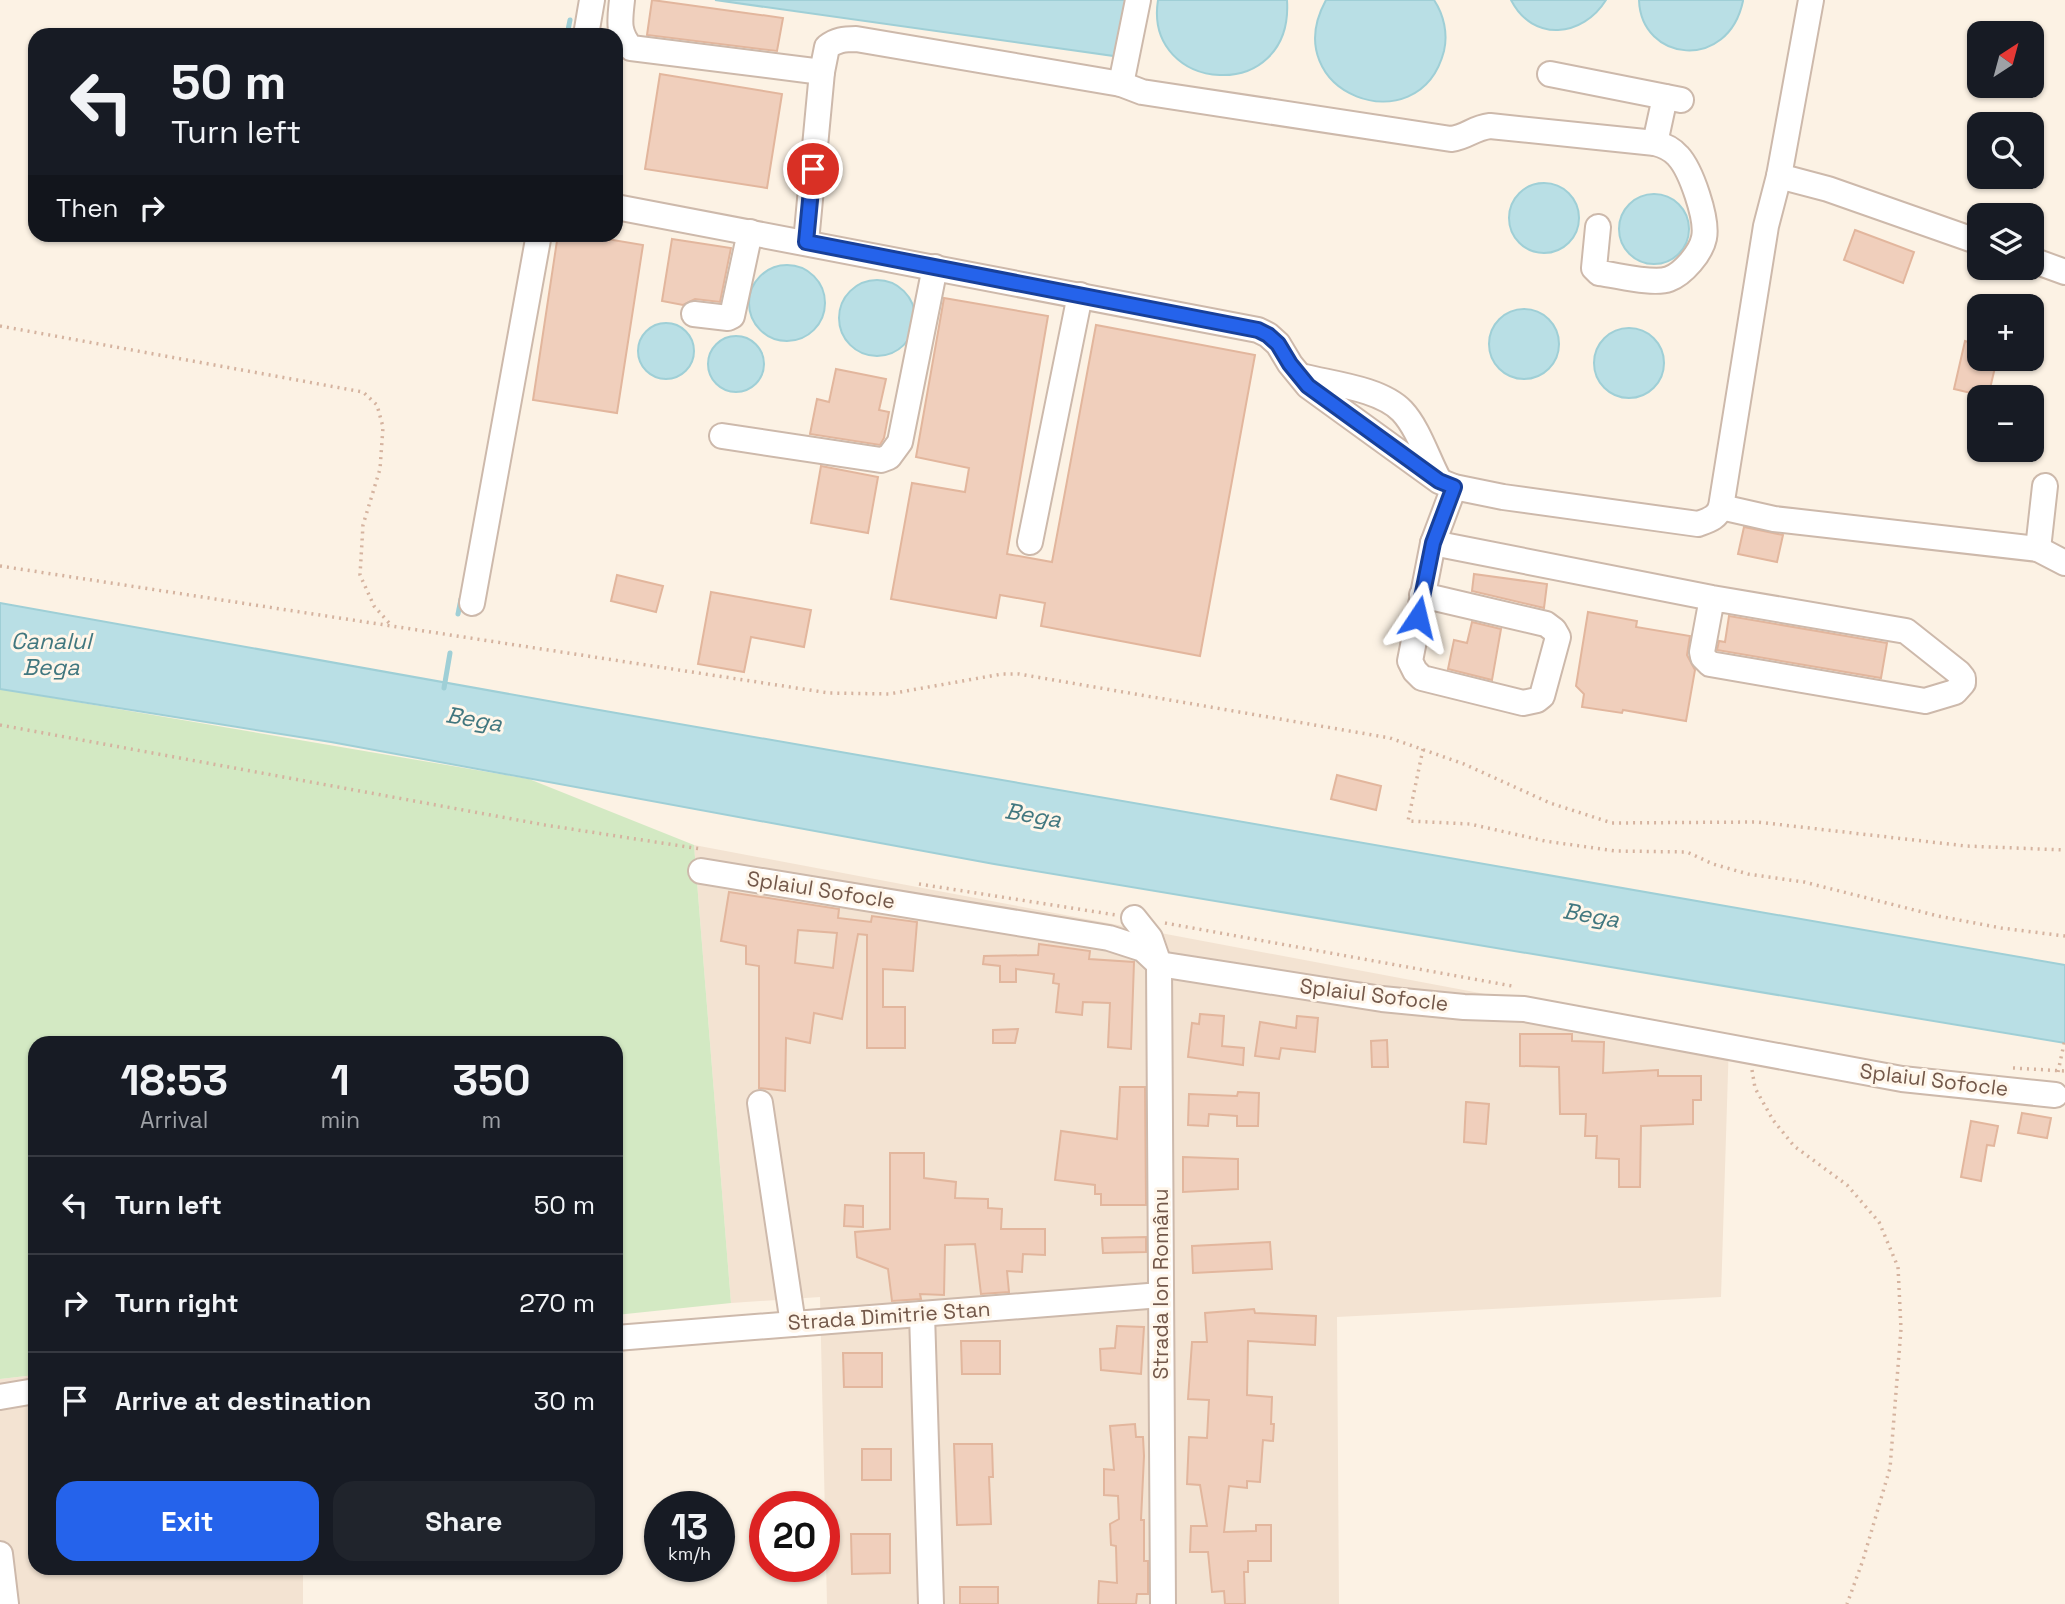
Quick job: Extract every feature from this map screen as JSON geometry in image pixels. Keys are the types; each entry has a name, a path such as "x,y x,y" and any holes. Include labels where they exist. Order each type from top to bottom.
{"street":[{"path":"587,28 592,0"},
{"path":"619,28 622,0"},
{"path":"1121,84 1138,0"},
{"path":"623,208 1258,330 1278,344 1308,386 1447,484 1503,497 1698,524 1712,519 1721,507 1766,226 1779,176 1811,0"},
{"path":"623,37 631,48 822,72"},
{"path":"806,242 822,72 827,47 834,41 856,39 1121,84 1142,92 1451,139 1464,138 1477,127 1490,126 1655,143 1679,157 1690,174 1702,210 1704,238 1696,255 1678,275 1667,281 1599,273 1594,268 1598,227"},
{"path":"1550,74 1673,99 1655,143"},
{"path":"1779,176 1828,189 1967,238"},
{"path":"694,314 728,318 732,316 750,232"},
{"path":"472,603 538,242"},
{"path":"2044,264 2065,272"},
{"path":"722,436 881,460 888,457 900,442 935,267"},
{"path":"1030,542 1080,295"},
{"path":"1300,376 1374,394 1402,411 1447,484 1422,595 1410,662 1415,671 1422,678 1523,703 1542,696 1558,637 1554,630 1546,624 1422,595"},
{"path":"2038,549 2045,486"},
{"path":"1721,507 1774,519 2038,549 2065,563"},
{"path":"1433,543 1712,598 1906,631 1959,673 1963,683 1955,692 1925,701 1710,664 1705,661 1702,652 1712,598"},
{"name":"Splaiul Sofocle","path":"701,860 1109,938 1143,949 1159,964 1382,999 1464,1007 1524,1009 1902,1079 2055,1095"},
{"path":"1134,918 1150,938 1159,964"},
{"name":"Strada Ion Românu","path":"1159,964 1163,1604"},
{"path":"760,1103 793,1324"},
{"name":"Strada Dimitrie Stan","path":"623,1337 1161,1295"},
{"path":"922,1314 930,1604"},
{"path":"0,1397 28,1392"},
{"path":"0,1554 6,1604"}],"path":[{"path":"0,326 363,392 377,405 383,427 380,469 362,525 360,575 373,606 392,626"},
{"path":"0,566 829,693 890,694 1002,674 1019,674 1390,738 1464,764 1550,803 1612,823 1757,822 1966,846 2065,850"},
{"path":"0,725 545,825 701,860"},
{"path":"1423,749 1408,821 1470,824 1545,841 1615,851 1687,852 1713,864 1748,874 1804,882 1938,916 2065,936"},
{"path":"918,883 1134,918"},
{"path":"2059,1070 2065,1039"},
{"path":"1750,1051 1755,1088 1773,1120 1794,1146 1847,1185 1879,1222 1898,1267 1901,1329 1890,1468 1847,1604"}],"shaded area":[{"path":"694,845 1729,1040 1721,1297 1337,1317 1339,1604 827,1604 826,1582 840,1582 840,1491 824,1491 820,1297 731,1303"},
{"path":"28,1376 28,1575 303,1575 303,1604 0,1604 0,1379"}],"green space":[{"path":"0,689 529,779 694,845 731,1303 623,1314 623,1036 28,1036 28,1376 0,1379"}],"water":[{"path":"715,0 1129,0 1121,57"},
{"path":"1158,0 1287,0 1283,34 1268,58 1245,71 1219,75 1194,69 1173,55 1160,31"},
{"path":"1326,0 1434,0 1443,18 1446,38 1444,51 1430,80 1408,97 1382,102 1356,96 1334,82 1319,61 1315,33"},
{"path":"1511,0 1606,0 1585,22 1558,30 1545,29 1532,23 1520,14"},
{"path":"1639,0 1743,1 1734,24 1721,40 1704,48 1686,50 1669,46 1654,36 1643,21"},
{"path":"1537,183 1551,183 1564,189 1573,198 1579,218 1577,231 1569,243 1551,253 1537,253 1524,247 1515,238 1509,225 1509,211 1515,198 1524,189"},
{"path":"1661,194 1674,200 1683,209 1687,215 1687,243 1679,254 1668,262 1647,264 1629,254 1621,243 1619,222 1629,204 1640,196"},
{"path":"787,265 801,268 814,276 822,289 825,303 822,317 814,330 801,338 787,341 773,338 760,330 752,317 749,303 752,289 760,276 773,268"},
{"path":"877,280 891,283 904,291 912,304 915,318 912,332 904,345 891,353 877,356 863,353 850,345 842,332 839,318 842,304 850,291 863,283"},
{"path":"1517,309 1531,309 1544,315 1553,324 1559,344 1557,357 1549,369 1531,379 1517,379 1504,373 1495,364 1489,351 1489,337 1495,324 1504,315"},
{"path":"666,323 677,325 686,331 692,340 692,362 686,371 677,377 666,379 655,377 646,371 640,362 638,351 640,340 646,331 655,325"},
{"path":"1636,328 1649,334 1658,343 1662,349 1662,377 1654,388 1643,396 1622,398 1604,388 1596,377 1594,356 1604,338 1615,330"},
{"path":"736,336 747,338 756,344 762,353 762,375 756,384 747,390 736,392 725,390 716,384 710,375 708,364 710,353 716,344 725,338"},
{"name":"Canalul Bega","path":"0,603 2065,965 2065,1043 994,864 331,742 0,689"}],"building":[{"path":"652,0 783,18 777,51 647,35"},
{"path":"660,74 782,94 767,188 645,169"},
{"path":"1855,230 1914,252 1903,283 1844,260"},
{"path":"672,239 731,248 720,302 695,299 683,305 662,301"},
{"path":"557,242 623,242 643,245 617,413 533,400"},
{"path":"944,298 1048,316 1007,554 1052,562 1096,325 1255,355 1200,656 1041,626 1045,603 1000,595 996,618 891,599 912,483 965,492 969,468 916,457"},
{"path":"1965,341 1967,371 1994,371 1991,385 1967,385 1967,392 1954,389"},
{"path":"836,369 886,379 879,410 889,412 880,445 810,434 817,399 829,402"},
{"path":"821,466 878,477 868,533 811,523"},
{"path":"1744,527 1783,535 1777,562 1738,554"},
{"path":"1474,574 1547,584 1544,608 1472,591"},
{"path":"617,575 663,586 656,612 611,601"},
{"path":"711,592 811,610 804,647 751,637 744,672 698,664"},
{"path":"1588,612 1637,621 1636,627 1690,636 1687,655 1695,670 1686,721 1623,710 1622,713 1582,707 1584,694 1576,686"},
{"path":"1729,616 1887,643 1881,678 1717,650 1719,641 1725,642"},
{"path":"1472,622 1501,629 1492,680 1448,669 1454,640 1467,643"},
{"path":"1337,775 1381,786 1376,810 1331,799"},
{"path":"729,892 839,909 838,918 871,922 872,916 917,922 913,971 883,969 883,1007 905,1007 905,1048 867,1048 867,935 858,934 842,1019 814,1013 810,1043 786,1038 785,1091 759,1088 759,966 746,964 746,946 721,941","holes":["798,930 837,933 833,968 795,963"]},
{"path":"1039,944 1090,951 1089,959 1134,962 1131,1049 1108,1047 1110,1003 1083,1002 1082,1015 1056,1012 1059,984 1053,983 1054,974 1016,969 1016,982 1000,982 1000,966 983,964 984,956 1038,955"},
{"path":"1200,1014 1224,1016 1222,1046 1244,1048 1243,1065 1188,1057 1192,1023 1199,1024"},
{"path":"1297,1016 1318,1018 1315,1052 1281,1048 1279,1059 1255,1056 1260,1022 1296,1028"},
{"path":"1018,1029 1015,1043 993,1043 993,1030"},
{"path":"1520,1034 1572,1034 1572,1041 1604,1042 1603,1073 1658,1070 1658,1076 1701,1076 1701,1100 1693,1100 1693,1124 1641,1126 1640,1187 1619,1187 1619,1159 1596,1158 1597,1136 1585,1136 1586,1114 1560,1114 1559,1067 1520,1066"},
{"path":"1387,1040 1388,1067 1372,1067 1371,1041"},
{"path":"1120,1087 1145,1087 1146,1205 1101,1205 1101,1194 1095,1194 1095,1185 1055,1180 1061,1131 1117,1139"},
{"path":"1238,1092 1259,1093 1258,1126 1237,1126 1237,1116 1209,1114 1208,1126 1188,1125 1189,1094 1237,1096"},
{"path":"1466,1102 1489,1104 1486,1144 1464,1142"},
{"path":"2022,1113 2051,1118 2047,1138 2018,1133"},
{"path":"1971,1121 1998,1126 1994,1146 1987,1145 1981,1181 1961,1177"},
{"path":"890,1153 924,1153 924,1178 956,1182 955,1198 988,1199 988,1208 1002,1209 1001,1229 1045,1229 1045,1255 1023,1254 1022,1272 1007,1271 1009,1292 981,1294 975,1244 945,1245 944,1295 920,1294 921,1299 892,1301 888,1269 857,1257 855,1232 890,1229"},
{"path":"1183,1157 1238,1159 1238,1189 1183,1192"},
{"path":"845,1205 863,1206 863,1227 844,1226"},
{"path":"1146,1237 1146,1252 1103,1253 1102,1238"},
{"path":"1270,1242 1272,1269 1193,1273 1192,1246"},
{"path":"1254,1309 1255,1313 1316,1316 1315,1345 1248,1341 1247,1395 1272,1397 1273,1441 1263,1440 1260,1482 1247,1481 1247,1488 1229,1486 1224,1532 1256,1531 1256,1525 1271,1525 1271,1561 1248,1561 1248,1572 1244,1572 1245,1604 1225,1604 1224,1591 1212,1592 1208,1552 1190,1552 1191,1526 1207,1526 1200,1485 1187,1484 1189,1437 1207,1438 1209,1400 1188,1399 1192,1342 1207,1342 1205,1313"},
{"path":"1117,1326 1144,1327 1141,1374 1101,1370 1100,1349 1115,1348"},
{"path":"961,1341 1000,1341 1000,1374 962,1374"},
{"path":"843,1353 882,1353 882,1387 844,1387"},
{"path":"1135,1424 1136,1437 1143,1437 1141,1520 1144,1520 1144,1561 1148,1561 1148,1594 1137,1594 1136,1604 1098,1604 1099,1581 1117,1583 1116,1546 1111,1545 1110,1524 1119,1519 1118,1496 1104,1495 1104,1469 1114,1470 1110,1426"},
{"path":"954,1444 992,1444 993,1477 989,1477 991,1524 957,1525"},
{"path":"862,1449 891,1449 891,1480 862,1480"},
{"path":"851,1534 890,1534 890,1573 852,1574"},
{"path":"960,1587 998,1587 998,1604 960,1604"}],"waterway":[{"path":"568,28 570,20"},
{"path":"458,614 461,599"},
{"path":"444,688 450,653"}],"route":[{"path":"813,169 806,242 1258,330 1268,335 1278,344 1308,386 1439,481 1454,487 1433,543 1418,617"}],"water label":[{"name":"Bega","path":"474,719"},
{"name":"Bega","path":"1033,815"},
{"name":"Bega","path":"1591,915"}]}
